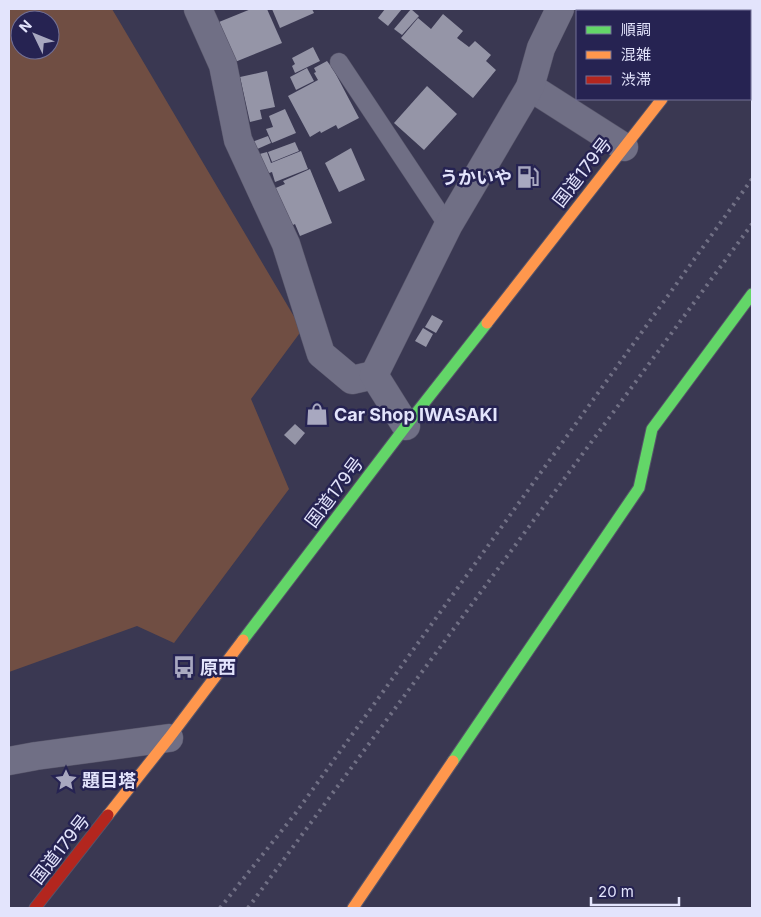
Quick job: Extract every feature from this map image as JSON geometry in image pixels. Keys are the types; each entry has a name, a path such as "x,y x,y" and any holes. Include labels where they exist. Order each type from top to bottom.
{"main road":[{"name":"国道179号","path":"35,908 169,738 406,426 661,100"},
{"path":"354,908 639,488 652,429 752,294"}],"street":[{"path":"198,9 223,65 238,140 286,244 321,354 352,380 374,375"},
{"path":"374,375 448,226 530,87 541,48 560,9"},
{"path":"530,87 624,147"},
{"path":"374,375 406,426"},
{"path":"9,761 169,738"}],"lane":[{"path":"339,62 448,226"}],"shaded area":[{"path":"9,9 112,9 302,330 251,399 289,489 174,643 137,626 9,672"}],"building":[{"path":"251,9 267,9 282,43 235,62 219,22"},
{"path":"272,9 312,9 314,13 280,28"},
{"path":"385,9 402,9 388,26 378,18"},
{"path":"411,9 419,16 402,35 394,29"},
{"path":"587,9 681,9 680,10"},
{"path":"443,14 463,31 457,38 469,47 475,41 491,55 486,61 496,70 473,98 401,38 418,18 431,29"},
{"path":"313,47 320,61 295,73 292,66 295,64 292,58"},
{"path":"327,61 331,65 359,118 338,129 336,125 310,137 288,96 318,80 314,73 316,72 314,68"},
{"path":"307,68 314,81 296,90 290,77"},
{"path":"267,71 275,107 260,110 262,119 250,122 240,77"},
{"path":"427,86 457,114 424,150 394,123"},
{"path":"285,109 296,133 272,143 266,129 273,127 269,116"},
{"path":"268,136 271,143 255,150 252,142"},
{"path":"295,142 299,151 272,162 268,152"},
{"path":"351,148 365,180 339,192 325,163"},
{"path":"301,151 308,169 275,182 272,172 263,175 256,155 267,152 271,163"},
{"path":"310,169 332,223 300,236 295,224 287,228 271,190 285,184 283,181"},
{"path":"432,315 443,321 436,333 425,327"},
{"path":"423,328 433,334 426,347 415,341"},
{"path":"295,424 305,433 295,445 284,435"}],"railway":[{"path":"220,908 295,814 752,179"},
{"path":"248,908 752,224"}],"traffic: fast":[{"path":"453,761 639,488 652,429 752,294"},
{"path":"243,640 487,323"}],"traffic: slow":[{"path":"487,323 661,100"},
{"path":"108,815 243,640"},
{"path":"353,908 453,761"}],"traffic: jam":[{"path":"35,908 108,815"}],"place":[{"name":"うかいや","path":"528,177"},
{"name":"Car Shop IWASAKI","path":"317,414"},
{"name":"原西","path":"184,667"},
{"name":"題目塔","path":"66,780"}]}
